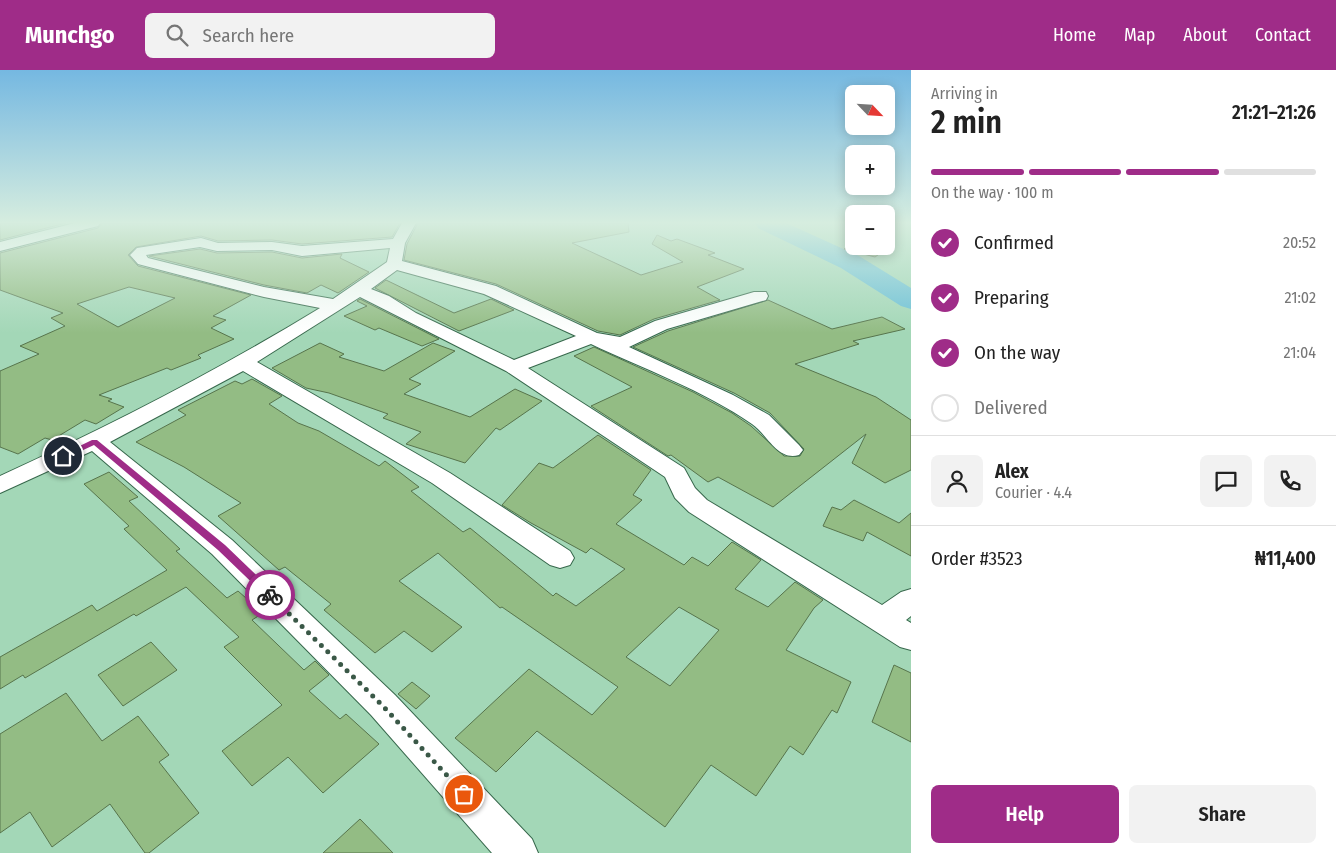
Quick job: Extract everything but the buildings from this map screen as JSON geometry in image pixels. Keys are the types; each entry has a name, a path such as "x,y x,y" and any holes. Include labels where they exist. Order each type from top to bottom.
{"street":[{"path":"142,260 306,302 338,305"},
{"path":"0,485 94,442 244,363 360,291 394,264 395,260"},
{"path":"394,264 490,290 726,399 761,420 791,450"},
{"path":"360,291 383,300 410,318 513,367 675,473 684,492 698,506 911,638"},
{"path":"513,367 591,337 622,343 661,325 760,296"},
{"path":"244,363 441,478 560,558"},
{"path":"94,442 222,547 383,706 518,853"},
{"path":"884,620 911,600"}],"waterway":[{"path":"845,260 911,300"}],"way so far":[{"path":"270,595 383,706 464,794"}],"route":[{"path":"63,456 94,442 222,547 270,595"}]}
